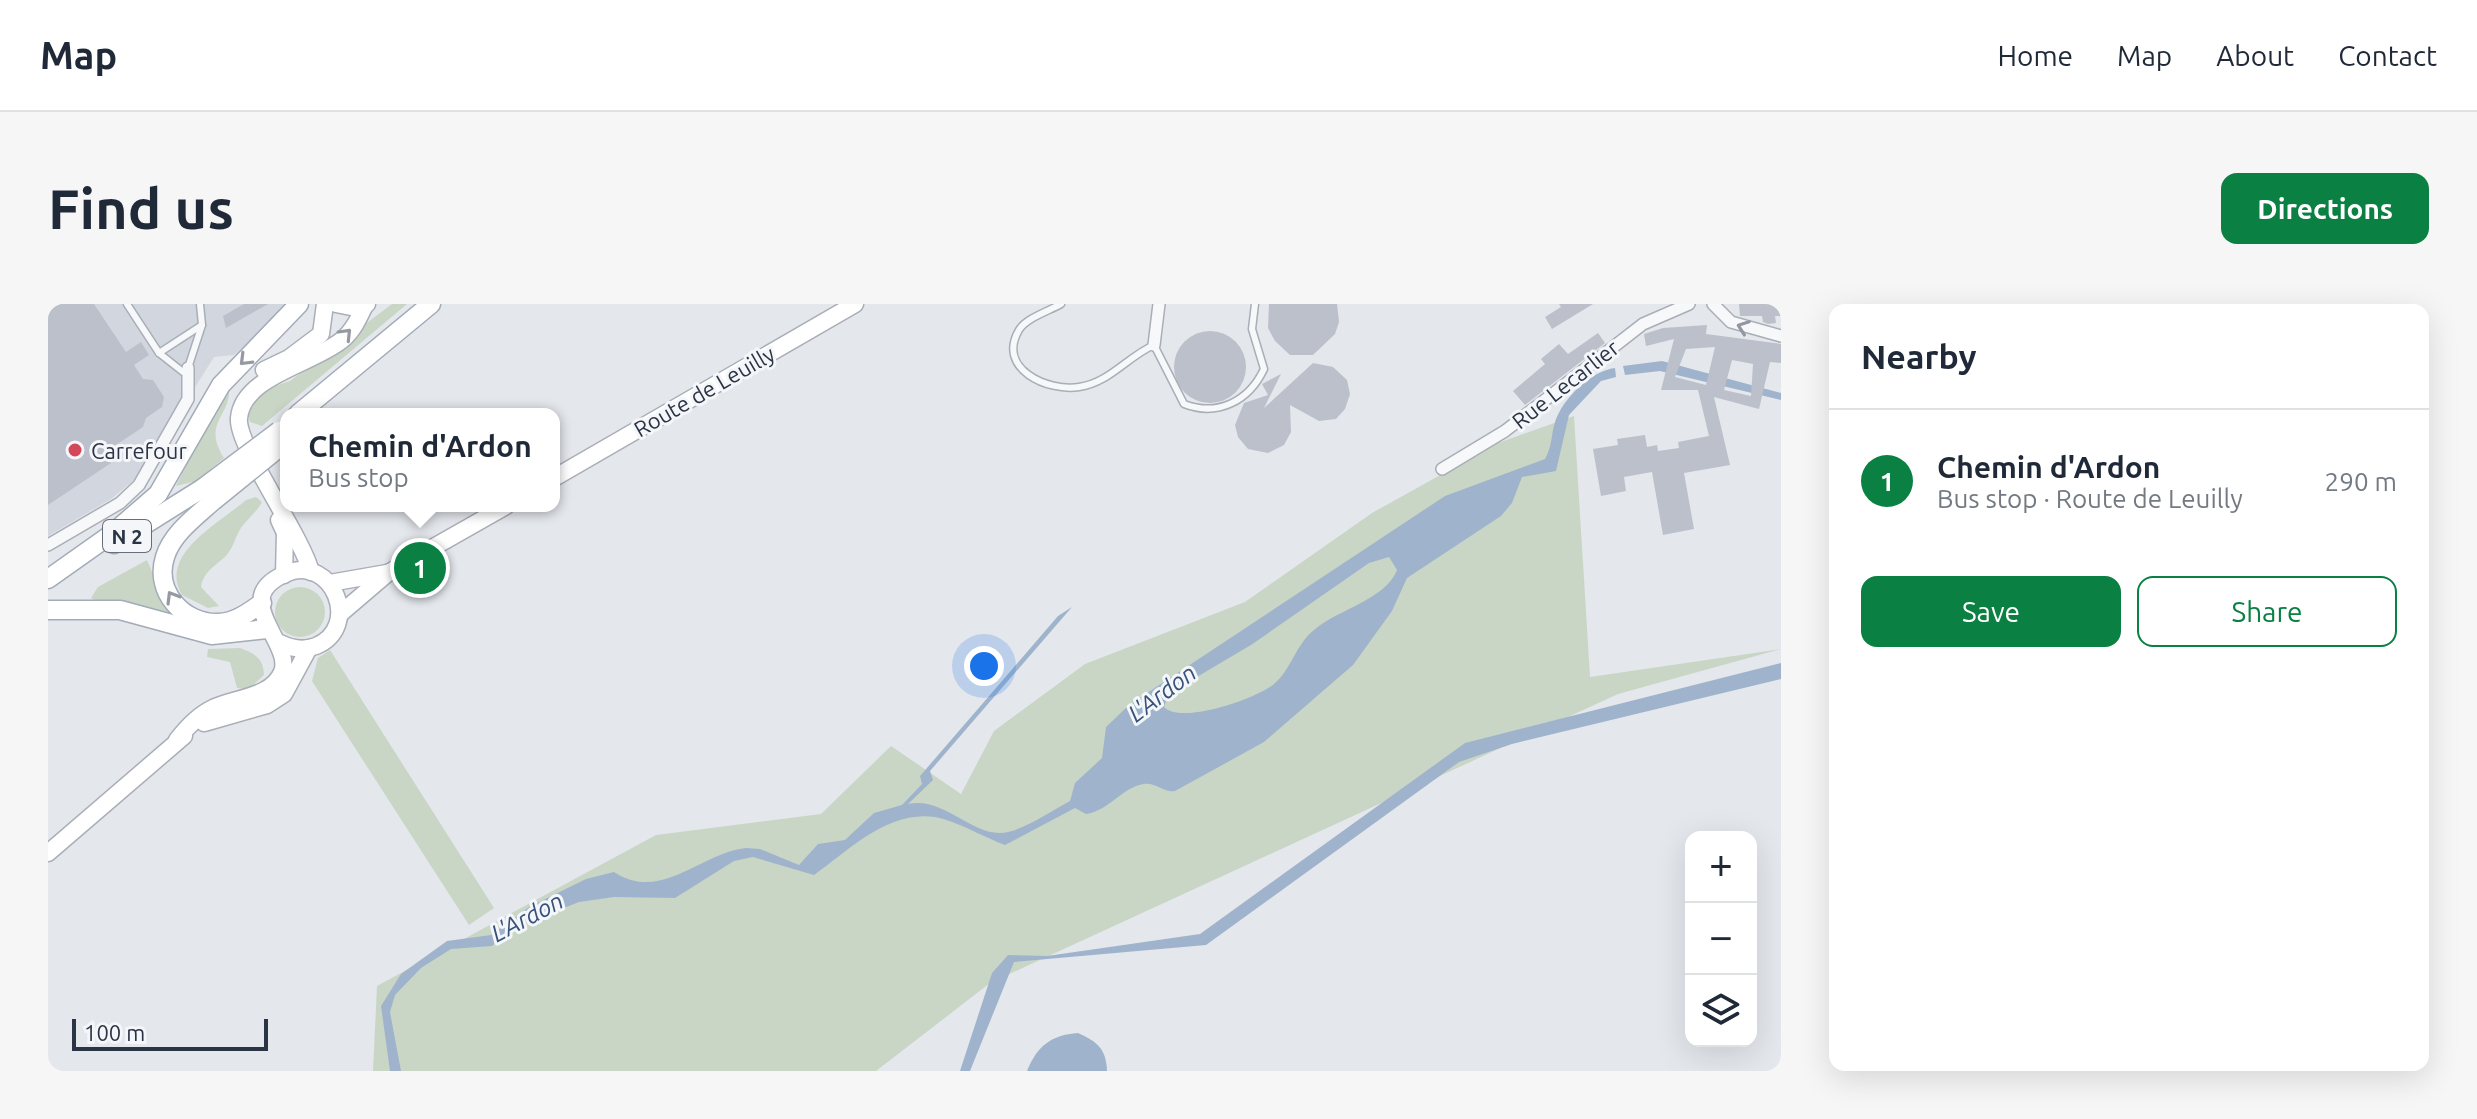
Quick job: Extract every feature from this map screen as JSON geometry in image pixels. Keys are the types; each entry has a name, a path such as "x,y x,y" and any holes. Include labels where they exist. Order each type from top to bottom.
{"main road":[{"path":"48,579 113,533 158,494 221,385 299,304"},
{"path":"284,575 285,533 233,439 228,424 230,404 239,387 252,376 289,358 321,334 325,304"},
{"path":"336,304 366,304"},
{"path":"280,507 241,437 240,407 249,391 307,363 344,338 366,304"},
{"path":"307,408 431,304"},
{"name":"Route de Leuilly","path":"560,475 855,304"},
{"path":"48,853 177,740 210,719 267,705 284,694 309,648 333,633 340,614 340,603 330,583 311,572 284,575 272,583 262,603 242,617 220,624 188,616 176,607 166,590 165,558 173,541 208,495 280,435"},
{"name":"N 2","path":"48,579 159,518 208,495"},
{"path":"283,512 301,544 311,572"},
{"path":"340,614 388,573 495,512"},
{"path":"330,583 388,573"},
{"path":"177,740 191,723 211,709 258,694 275,683 283,670 280,643 267,629 262,603"},
{"path":"48,610 120,610 212,635 267,629"},
{"path":"280,643 309,648"}],"street":[{"path":"1154,345 1159,304"},
{"name":"Rue Lecarlier","path":"1442,469 1505,431 1643,324 1689,304"},
{"path":"1713,304 1731,322 1781,336"},
{"path":"48,545 120,503 139,485 188,399 188,368"}],"lane":[{"path":"127,304 159,353 178,371 188,368 202,325 200,304"},
{"path":"1061,304 1021,326 1014,341 1014,355 1020,368 1032,379 1058,389 1102,382 1134,354 1154,345 1184,404 1218,410 1234,403 1258,381 1264,369 1252,329 1255,304"},
{"path":"159,353 202,325"}],"shaded area":[{"path":"48,304 286,304 283,312 234,355 214,357 140,475 111,499 48,536"}],"green space":[{"path":"392,304 407,304 262,426 250,422 247,413 258,392 290,381"},
{"path":"229,389 226,406 216,427 218,446 224,458 196,481 176,486 208,421"},
{"path":"1574,416 1590,677 1781,649 1618,694 990,983 876,1071 373,1071 377,986 656,835 821,814 891,746 961,794 994,731 1085,664 1245,602 1372,513 1498,443"},
{"path":"256,497 262,502 260,506 241,528 228,554 202,582 201,587 219,606 208,608 182,595 177,580 178,567 184,554 207,530 246,500"},
{"path":"147,560 171,617 101,605 91,598 98,587"},
{"path":"300,587 318,594 325,612 318,630 300,637 282,630 275,612 282,594"},
{"path":"240,648 258,657 262,664 264,675 249,689 237,688 230,662 207,657 208,649"},
{"path":"330,650 494,908 469,925 312,681 318,658"}],"water":[{"path":"1662,361 1781,393 1781,400 1660,371 1625,375 1623,366"},
{"name":"L'Ardon","path":"1615,368 1616,377 1601,381 1569,415 1556,471 1522,477 1512,503 1501,516 1407,578 1392,611 1353,665 1264,742 1175,791 1148,784 1136,786 1094,812 1086,814 1075,808 1005,845 943,819 918,816 870,834 814,875 753,857 734,861 675,898 614,897 579,902 518,926 492,946 451,949 421,968 395,995 390,1012 401,1071 390,1071 381,1006 401,974 447,941 491,935 529,907 586,879 614,872 631,880 648,882 680,874 713,858 746,848 760,849 799,865 818,844 845,840 874,813 902,805 922,784 920,776 1058,616 1072,607 930,771 933,780 908,804 935,806 971,825 996,833 1024,826 1070,801 1075,783 1102,758 1106,727 1129,705 1445,496 1545,459 1555,422 1564,404 1579,387 1606,370","holes":["1389,557 1397,570 1383,589 1314,630 1285,672 1265,690 1236,703 1202,712 1173,712 1164,707 1168,694 1251,645 1369,563"]},
{"path":"1781,663 1781,679 1512,744 1459,762 1206,945 1014,962 970,1071 960,1071 992,973 1008,955 1047,956 1200,934 1465,743"},
{"path":"1078,1033 1100,1047 1107,1071 1027,1071 1046,1043 1060,1036"}],"building":[{"path":"48,304 94,304 126,352 141,342 149,355 134,365 143,379 153,380 164,397 162,407 146,418 143,427 104,453 111,463 48,505"},
{"path":"244,304 268,304 226,328 223,316"},
{"path":"1269,304 1337,304 1339,322 1335,334 1313,355 1290,355 1275,341 1268,328"},
{"path":"1559,304 1593,304 1552,329 1545,317 1561,307"},
{"path":"1739,304 1781,304 1781,316 1775,316 1776,323 1768,324 1763,322 1762,316 1740,316"},
{"path":"1707,325 1706,334 1781,344 1781,363 1770,362 1759,409 1714,397 1730,465 1684,473 1694,529 1663,535 1652,472 1624,477 1626,491 1601,496 1593,449 1618,445 1617,439 1645,435 1647,447 1657,445 1658,451 1679,448 1678,442 1709,436 1698,390 1661,390 1674,339 1646,346 1644,334 1663,328","holes":["1715,347 1706,385 1675,377 1686,349","1732,360 1753,364 1751,396 1724,390"]},
{"path":"1210,331 1230,337 1240,347 1246,367 1240,387 1230,397 1210,403 1190,397 1180,387 1174,367 1180,347 1190,337"},
{"path":"1598,333 1605,343 1525,405 1513,391 1545,364 1541,359 1559,344 1568,354"},
{"path":"1313,363 1333,367 1347,380 1350,394 1345,409 1336,419 1319,421 1290,405 1291,432 1284,445 1268,453 1248,449 1238,437 1235,425 1244,403 1268,395 1262,384 1281,374 1264,408"}],"place":[{"name":"Carrefour","path":"75,450"},
{"name":"Chemin d'Ardon","path":"420,568"}]}
